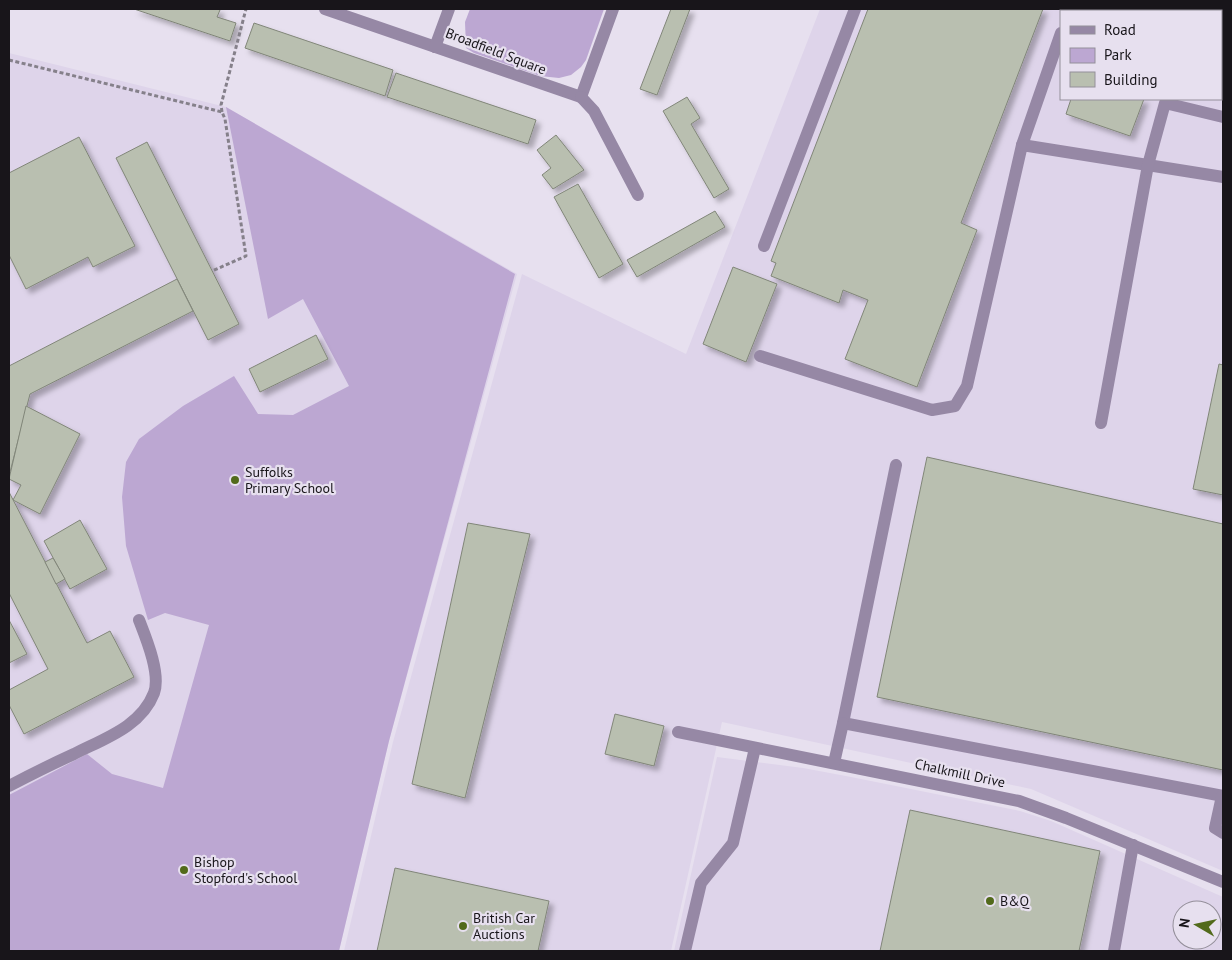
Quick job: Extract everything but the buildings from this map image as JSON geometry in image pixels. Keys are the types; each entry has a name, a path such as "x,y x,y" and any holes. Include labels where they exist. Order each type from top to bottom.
{"street":[{"path":"326,9 435,47"},
{"name":"Broadfield Square","path":"449,9 435,47 581,97"},
{"path":"613,9 581,97 594,111 638,195"},
{"path":"764,246 855,9"},
{"path":"760,356 932,410 955,406 967,386 1022,144 1060,36"},
{"path":"1101,423 1148,165 1165,103 1223,117"},
{"path":"1022,144 1223,177"},
{"path":"834,763 896,465"},
{"path":"9,786 112,736 143,711 154,693 155,683 152,654 138,620"},
{"path":"843,724 1222,796 1215,828 1223,833"},
{"name":"Chalkmill Drive","path":"678,732 1019,801 1223,882"},
{"path":"685,951 701,883 733,843 755,748"},
{"path":"1114,951 1133,845"}],"path":[{"path":"212,271 246,256 226,128 220,105 246,9"},
{"path":"9,60 222,112"}],"shaded area":[{"path":"820,9 1223,9 1223,871 1031,789 722,722 671,951 344,951 393,742 522,274 686,354"},
{"name":"Suffolks Primary School","path":"9,53 226,107 517,274 389,741 339,951 9,951"},
{"path":"717,757 803,768 851,777 1020,811 1051,821 1223,897 1223,951 674,951"}],"green space":[{"path":"470,9 604,9 586,60 571,75 559,78 540,76 474,53 466,48 465,22"},
{"path":"226,107 515,274 389,741 339,951 9,951 9,795 87,754 112,774 163,788 209,625 165,613 148,620 126,546 122,497 126,462 139,439 183,406 234,376 258,414 293,415 349,386 303,299 268,319"}],"place":[{"name":"Suffolks Primary School","path":"235,480"},
{"name":"Bishop Stopford's School","path":"184,870"},
{"name":"B&Q","path":"990,901"},
{"name":"British Car Auctions","path":"463,926"}]}
